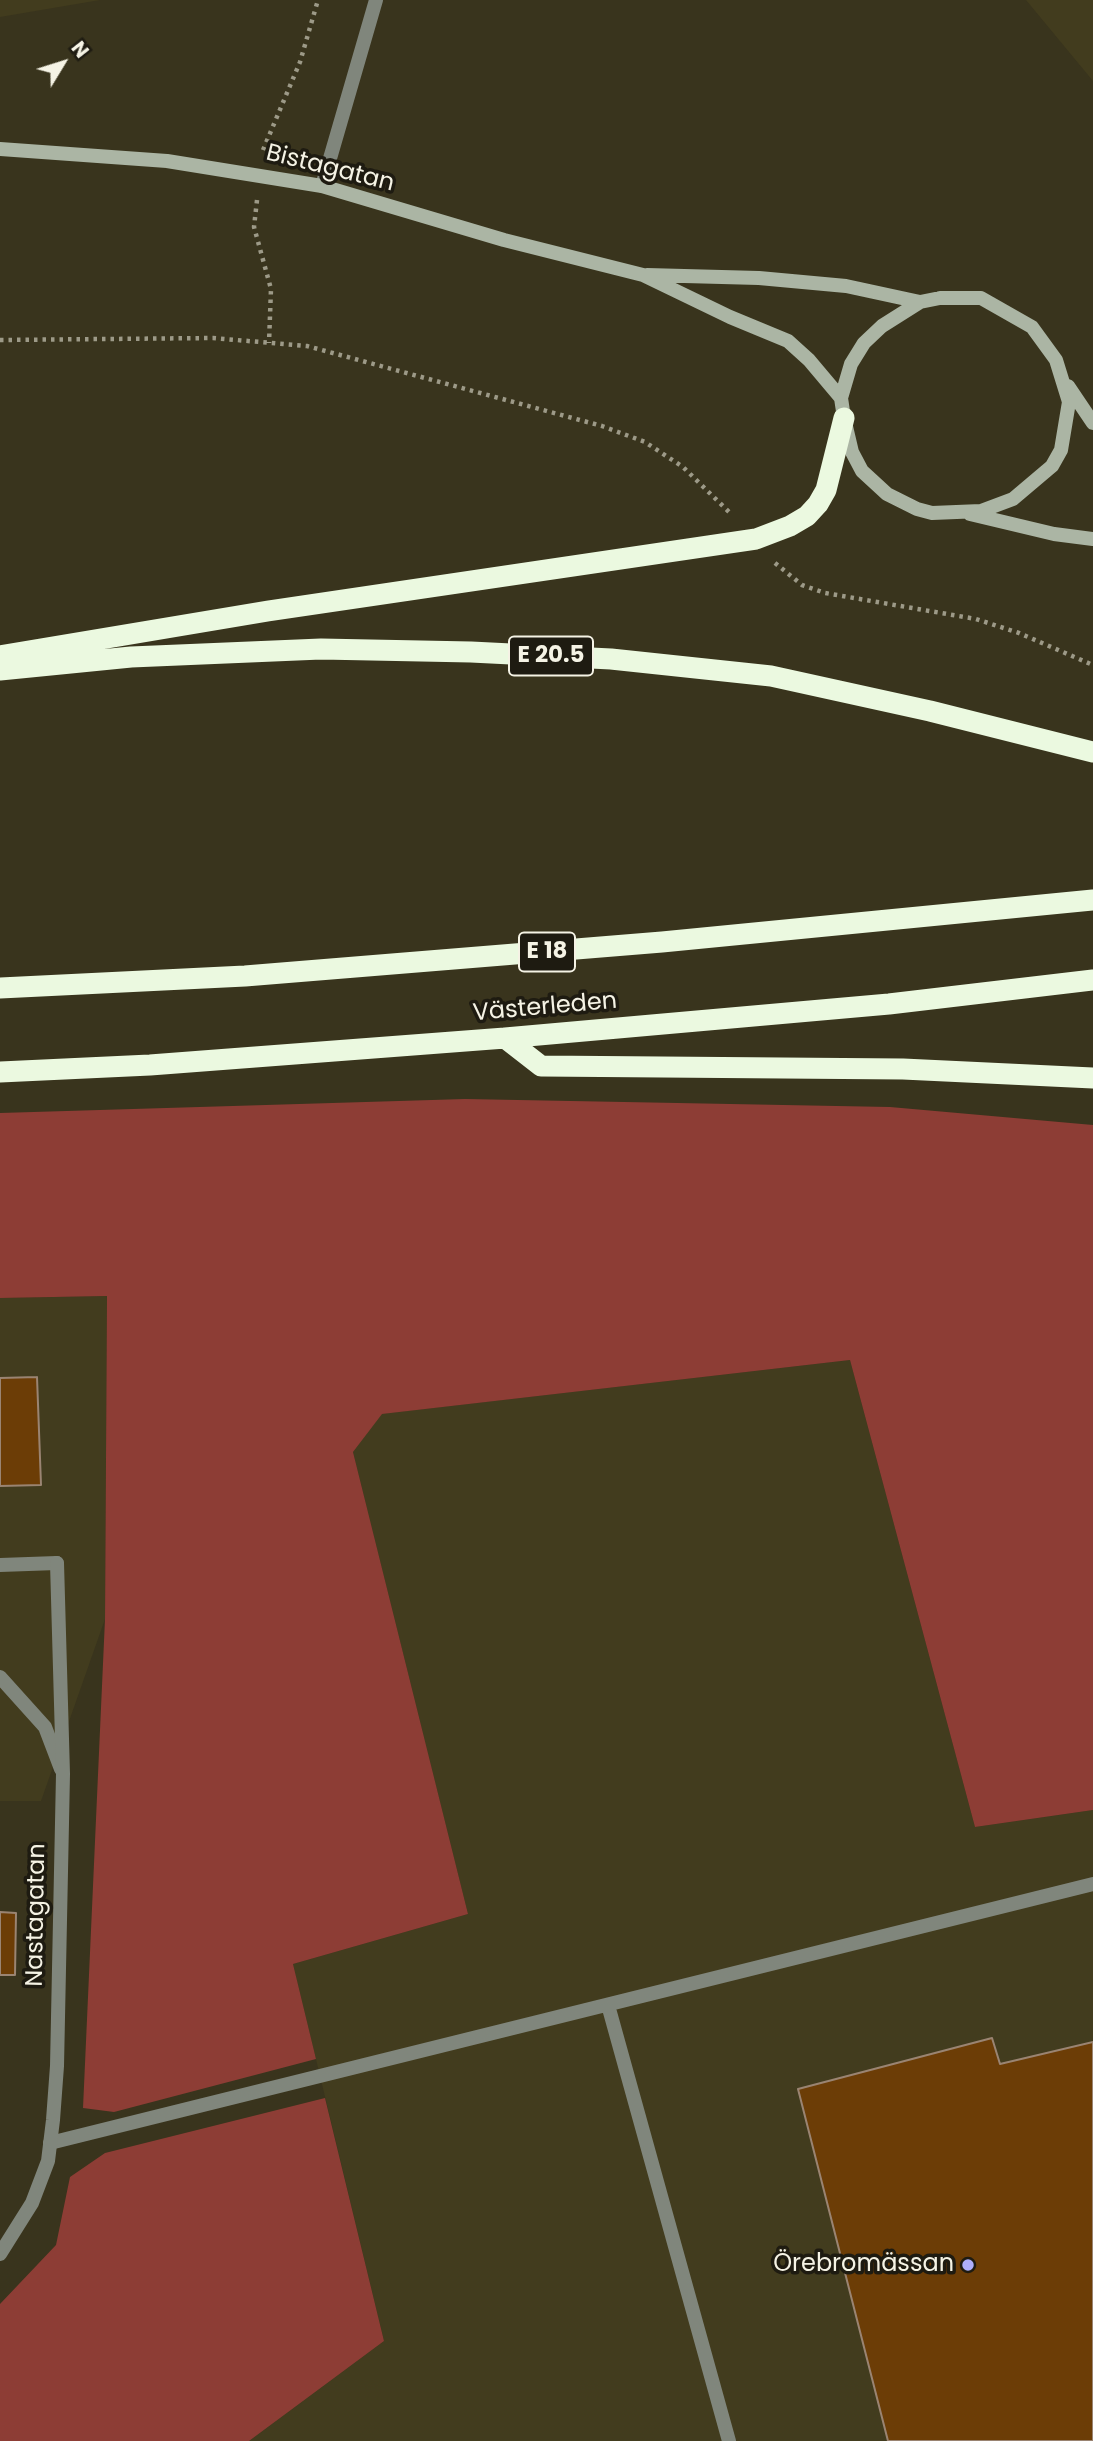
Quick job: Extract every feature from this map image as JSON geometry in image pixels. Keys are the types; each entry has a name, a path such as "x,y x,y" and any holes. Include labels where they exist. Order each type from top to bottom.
{"highway":[{"path":"0,656 268,611 756,539 790,526 807,516 818,504 826,490 842,408"},
{"name":"E 20.5","path":"0,670 131,657 321,649 471,652 611,659 771,676 890,701 1093,752"},
{"name":"E 18","path":"0,988 245,976 648,944 1093,900"},
{"name":"Västerleden","path":"0,1072 150,1065 505,1038 888,1004 1093,979"},
{"path":"505,1038 541,1066 903,1069 1093,1077"}],"street":[{"path":"322,186 376,0"},
{"name":"Bistagatan","path":"0,149 167,161 322,186 504,240 643,275 730,317 788,341 808,359 842,408"},
{"name":"Bistagatan","path":"643,275 809,282 846,286 920,302"},
{"path":"1093,423 1062,377 1045,341 1032,327 1001,306 981,298 959,297 920,302 882,326 864,343 851,364 842,408 852,452 862,471 887,494 917,509 965,513 1054,534 1093,539"},
{"path":"965,513 981,511 1013,499 1052,466 1061,450 1068,416 1069,402 1062,377"},
{"name":"Nastagatan","path":"0,1565 57,1563 63,1774 57,2066 48,2161 32,2203 0,2254"},
{"path":"0,1677 46,1727 63,1774"},
{"path":"50,2143 1093,1884"},
{"path":"608,2005 729,2441"}],"path":[{"path":"0,340 213,338 319,349 602,426 645,442 683,467 731,514"},
{"path":"773,561 802,585 825,593 976,619 1093,665"}],"shaded area":[{"path":"0,0 100,0 0,17"},
{"path":"1026,0 1093,0 1093,81"},
{"path":"465,1099 890,1107 1093,1125 1093,1810 975,1827 850,1360 382,1414 353,1452 468,1914 293,1964 316,2059 114,2112 83,2108 105,1619 107,1296 0,1298 0,1113"},
{"path":"107,1296 105,1619 41,1801 0,1801 0,1298"},
{"path":"850,1360 975,1827 1093,1810 1093,2441 249,2441 384,2341 293,1964 468,1914 353,1452 381,1414"},
{"path":"325,2098 384,2341 249,2441 0,2441 0,2304 56,2245 70,2177 105,2153"}],"building":[{"path":"37,1377 41,1485 0,1486 0,1378"},
{"path":"0,1912 16,1913 15,1975 0,1975"},
{"name":"Örebromässan","path":"992,2038 1000,2064 1093,2042 1093,2441 888,2441 798,2089"}],"place":[{"name":"Örebromässan","path":"968,2265"}]}
